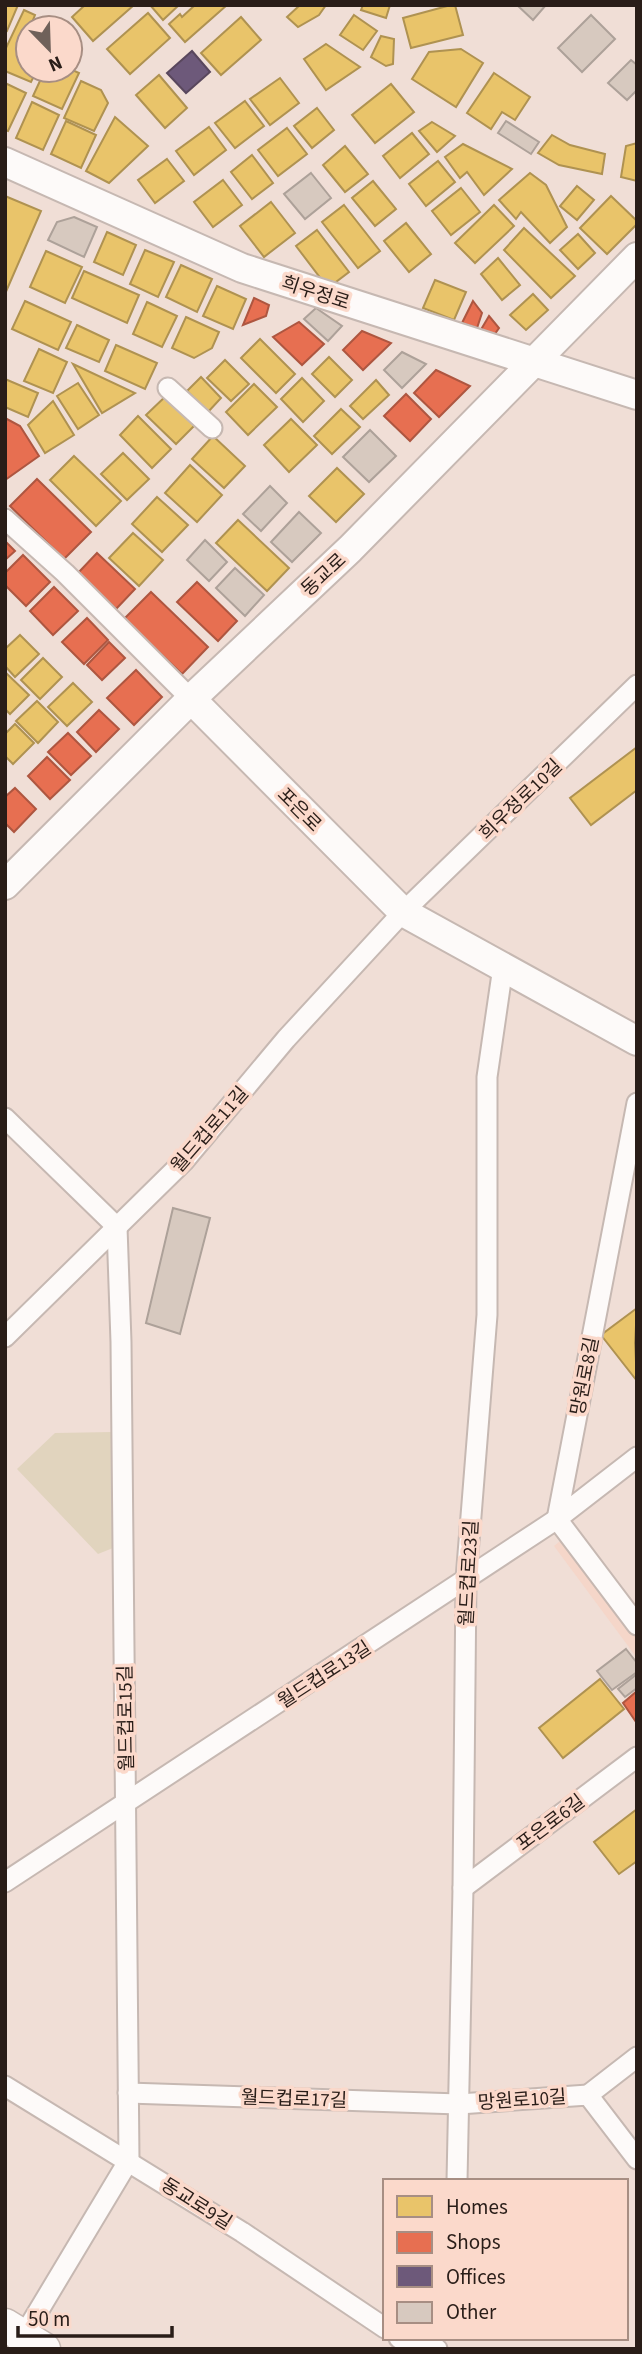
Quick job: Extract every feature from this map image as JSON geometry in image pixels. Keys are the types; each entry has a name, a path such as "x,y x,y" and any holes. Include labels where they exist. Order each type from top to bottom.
{"street":[{"name":"희우정로","path":"5,162 242,268 637,395"},
{"name":"동교로","path":"5,886 191,699 350,549 637,257"},
{"path":"168,388 212,428"},
{"name":"포은로","path":"5,519 65,573 403,912 637,1041"},
{"name":"희우정로10길","path":"403,912 637,685"},
{"name":"월드컵로11길","path":"5,1337 184,1161 286,1040 403,912"},
{"name":"월드컵로23길","path":"457,2179 466,1579 487,1315 487,1077 503,967"},
{"name":"망원로8길","path":"556,1519 637,1104"},
{"path":"5,1118 117,1227"},
{"name":"월드컵로15길","path":"117,1227 121,1342 129,2160"},
{"name":"월드컵로13길","path":"5,1882 556,1519 637,1457"},
{"path":"556,1519 634,1614"},
{"name":"포은로6길","path":"463,1888 637,1757"},
{"path":"588,2095 637,2057"},
{"name":"동교로9길","path":"5,2086 129,2160 383,2327"},
{"name":"월드컵로17길","path":"128,2093 459,2104"},
{"name":"망원로10길","path":"459,2104 588,2095 637,2159"},
{"path":"22,2340 129,2160"},
{"path":"402,2340 410,2345 432,2345"}],"shaded area":[{"path":"112,1432 113,1548 98,1554 17,1469 55,1433"},
{"path":"570,1533 637,1618 637,1658 554,1546"}],"building: Homes":[{"path":"5,5 18,5 7,31"},
{"path":"85,5 134,5 93,41 84,31 84,14 75,14"},
{"path":"150,5 179,5 163,20"},
{"path":"195,5 227,5 185,42 169,24"},
{"path":"300,5 326,5 319,15 298,27 287,17"},
{"path":"363,5 390,5 386,18 361,10"},
{"path":"455,5 463,35 411,48 403,18"},
{"path":"148,13 170,38 130,74 107,49"},
{"path":"354,15 377,31 363,50 340,35"},
{"path":"241,17 261,40 221,75 201,53"},
{"path":"14,31 14,75 5,71 5,50"},
{"path":"381,36 394,39 393,64 386,66 371,57"},
{"path":"326,44 360,67 326,90 304,59"},
{"path":"461,49 483,63 456,107 412,79 429,52"},
{"path":"494,73 530,97 515,120 502,112 491,129 467,113"},
{"path":"159,75 187,108 165,128 136,95"},
{"path":"280,78 299,103 270,125 250,99"},
{"path":"84,82 101,90 108,103 94,131 64,118 80,84"},
{"path":"5,83 26,93 8,131 5,130"},
{"path":"39,84 74,84 62,109 33,96"},
{"path":"391,84 414,112 375,143 352,115"},
{"path":"245,101 264,126 235,148 215,123"},
{"path":"32,102 59,115 43,150 16,138"},
{"path":"317,108 334,130 312,148 294,126"},
{"path":"115,117 148,146 109,183 86,171"},
{"path":"66,121 96,135 81,168 51,154"},
{"path":"432,122 455,136 437,152 419,131"},
{"path":"209,127 226,150 194,175 176,151"},
{"path":"287,128 307,154 278,176 258,150"},
{"path":"412,133 429,154 400,178 383,156"},
{"path":"552,135 570,145 605,154 602,174 559,165 538,153"},
{"path":"637,143 637,181 621,177 626,146"},
{"path":"463,144 512,169 484,195 467,172 460,178 445,157"},
{"path":"345,146 368,174 345,192 323,165"},
{"path":"252,155 273,183 252,199 231,172"},
{"path":"167,159 184,181 155,203 138,180"},
{"path":"438,161 455,182 426,206 409,184"},
{"path":"530,173 546,185 567,227 550,243 521,212 516,219 499,200"},
{"path":"223,180 242,205 213,227 194,202"},
{"path":"373,181 396,209 375,226 352,198"},
{"path":"577,186 594,200 577,220 560,206"},
{"path":"461,188 480,212 451,235 432,211"},
{"path":"5,196 41,211 5,294"},
{"path":"611,196 637,224 607,254 580,228"},
{"path":"271,202 295,233 264,257 240,226"},
{"path":"344,205 380,251 358,268 322,222"},
{"path":"494,205 514,226 475,263 455,243"},
{"path":"406,223 431,254 409,272 384,241"},
{"path":"524,228 575,276 551,298 504,250"},
{"path":"317,230 349,272 328,288 296,246"},
{"path":"107,232 136,245 123,275 94,262"},
{"path":"578,234 595,253 578,269 560,250"},
{"path":"145,250 174,262 158,297 130,284"},
{"path":"46,251 82,267 65,303 30,287"},
{"path":"498,258 520,285 502,300 481,274"},
{"path":"181,265 212,279 197,312 166,297"},
{"path":"84,271 139,295 127,323 72,298"},
{"path":"435,280 466,292 454,320 423,308"},
{"path":"217,286 246,299 233,329 203,316"},
{"path":"533,294 548,310 526,330 510,315"},
{"path":"25,301 71,322 58,350 12,329"},
{"path":"147,302 177,316 162,347 133,334"},
{"path":"186,317 219,332 212,348 194,358 172,348"},
{"path":"77,325 109,340 99,362 66,348"},
{"path":"260,339 295,374 276,393 241,358"},
{"path":"116,345 157,363 145,389 105,371"},
{"path":"39,349 67,362 53,393 24,381"},
{"path":"329,357 352,380 335,397 312,374"},
{"path":"225,360 249,384 231,401 207,378"},
{"path":"73,364 135,393 102,413"},
{"path":"201,377 221,398 208,412 187,391"},
{"path":"302,378 324,401 303,422 281,399"},
{"path":"5,379 38,393 28,417 5,407"},
{"path":"376,380 389,395 363,419 350,406"},
{"path":"78,383 99,415 78,429 57,396"},
{"path":"254,384 277,407 248,435 226,412"},
{"path":"168,394 197,423 176,444 146,415"},
{"path":"53,401 74,435 45,453 28,425"},
{"path":"341,409 360,427 332,454 314,436"},
{"path":"138,416 171,449 152,468 120,435"},
{"path":"291,419 317,445 289,472 264,445"},
{"path":"213,436 245,466 224,488 192,459"},
{"path":"123,453 149,479 127,500 101,474"},
{"path":"74,456 121,501 96,526 50,480"},
{"path":"190,465 222,495 197,522 165,493"},
{"path":"337,468 364,494 336,522 309,496"},
{"path":"157,497 188,525 162,552 132,524"},
{"path":"238,520 289,568 267,591 216,543"},
{"path":"133,533 163,560 139,586 109,558"},
{"path":"20,635 39,654 15,677 5,666 5,649"},
{"path":"43,658 62,677 40,699 21,680"},
{"path":"5,672 29,695 10,714 5,709"},
{"path":"73,683 92,702 67,726 48,707"},
{"path":"37,701 58,722 38,743 16,721"},
{"path":"15,724 34,743 13,764 5,756 5,734"},
{"path":"637,747 637,790 591,825 570,798"},
{"path":"637,1308 635,1343 637,1381 601,1335"},
{"path":"600,1679 624,1709 563,1758 539,1728"},
{"path":"637,1809 637,1861 619,1874 594,1842"}],"building: Shops":[{"path":"254,298 269,305 266,316 243,325"},
{"path":"473,301 482,313 477,328 462,323"},
{"path":"489,316 499,328 492,338 479,333"},
{"path":"299,322 324,344 302,365 273,337"},
{"path":"362,331 391,343 363,370 343,350"},
{"path":"436,370 470,386 439,417 414,393"},
{"path":"406,394 431,419 410,441 384,416"},
{"path":"5,418 20,426 39,456 5,480"},
{"path":"37,479 91,532 64,559 10,506"},
{"path":"5,541 15,551 5,560"},
{"path":"97,553 135,589 116,609 78,573"},
{"path":"23,555 50,582 26,606 5,585 5,573"},
{"path":"197,582 237,621 218,641 177,602"},
{"path":"54,587 78,611 53,635 30,611"},
{"path":"151,592 208,647 182,674 124,619"},
{"path":"87,618 108,640 84,664 62,642"},
{"path":"109,642 125,658 102,680 87,665"},
{"path":"136,670 162,697 134,725 107,698"},
{"path":"99,710 119,729 96,752 77,732"},
{"path":"68,733 91,756 71,775 48,752"},
{"path":"47,757 70,780 50,799 28,776"},
{"path":"15,788 36,809 14,832 5,823 5,797"},
{"path":"637,1691 637,1721 636,1722 623,1703"}],"building: Offices":[{"path":"192,51 210,72 186,93 167,73"}],"building: Other":[{"path":"517,5 546,5 533,20"},
{"path":"591,15 615,39 582,72 558,48"},
{"path":"631,60 637,65 637,90 627,100 608,83"},
{"path":"506,121 539,142 531,154 498,133"},
{"path":"311,173 331,198 305,219 284,194"},
{"path":"74,217 97,227 84,257 48,240 57,222"},
{"path":"316,308 342,326 328,341 304,319"},
{"path":"402,352 426,364 402,388 384,370"},
{"path":"370,430 396,456 369,482 343,457"},
{"path":"270,486 287,503 261,531 243,514"},
{"path":"299,512 321,533 292,562 271,542"},
{"path":"205,540 227,562 209,581 187,560"},
{"path":"235,568 264,595 245,616 216,588"},
{"path":"173,1208 210,1218 180,1334 146,1323"},
{"path":"626,1649 637,1663 637,1672 612,1690 597,1671"},
{"path":"637,1674 637,1688 625,1697 618,1689"}]}
